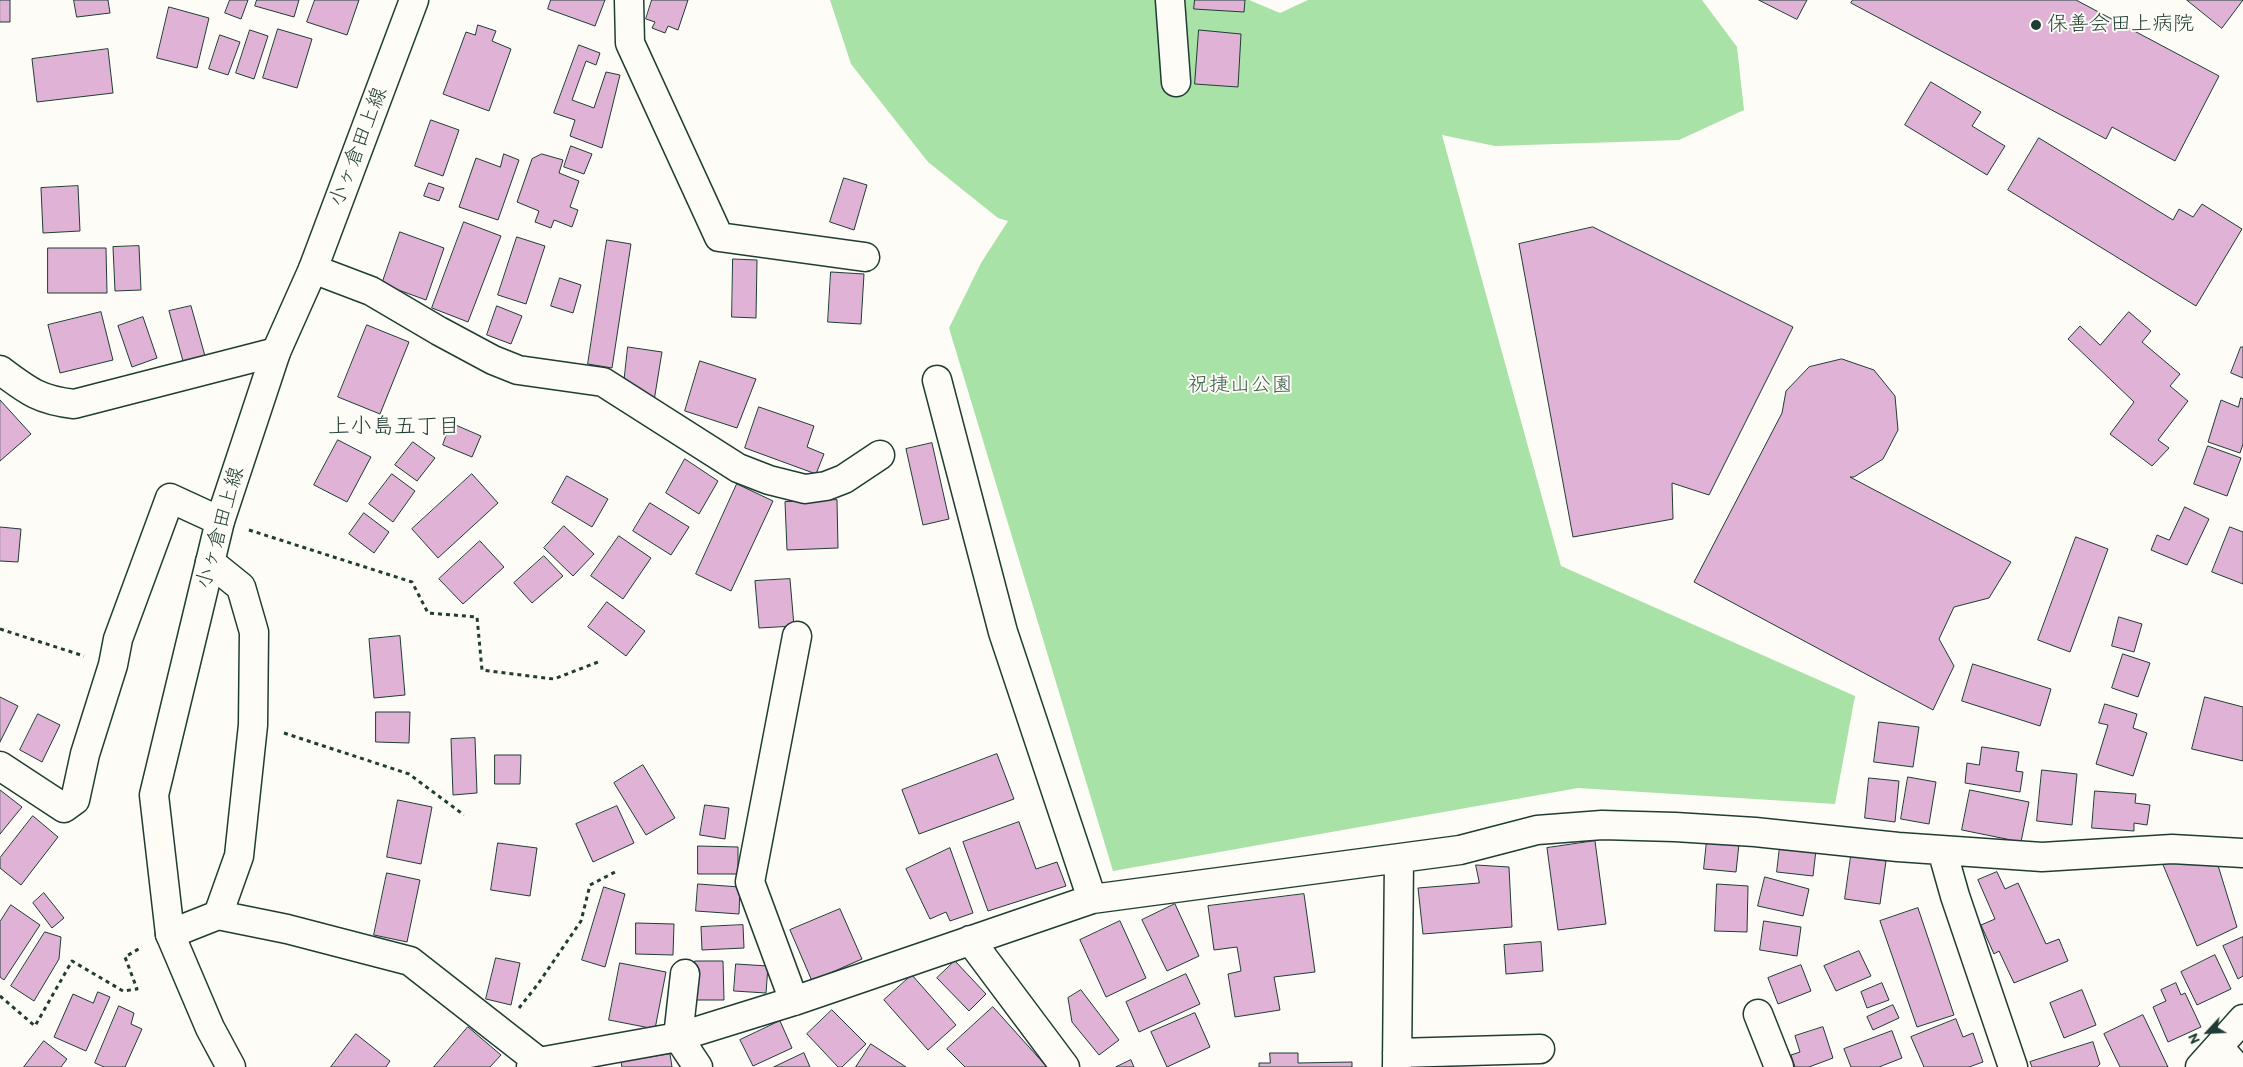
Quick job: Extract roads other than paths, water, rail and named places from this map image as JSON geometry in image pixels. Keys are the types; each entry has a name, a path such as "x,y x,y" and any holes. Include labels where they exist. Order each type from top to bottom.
{"street":[{"name":"小ヶ倉田上線","path":"231,1067 210,1028 170,934 154,794 220,521 276,352 313,269 414,0"},
{"path":"629,0 630,43 719,237 865,258"},
{"path":"1170,0 1176,82"},
{"path":"313,269 371,291 493,360 518,370 603,382 738,468 769,480 805,488 826,486 844,478 880,455"},
{"path":"0,370 27,390 50,401 74,404 276,352"},
{"path":"937,380 1003,632 1092,899"},
{"path":"0,766 64,808 75,800 86,754 113,665 118,639 170,498 220,521"},
{"path":"210,562 241,587 254,632 253,725 239,856 218,915"},
{"path":"794,1001 750,882 797,636"},
{"path":"170,934 218,915 287,929 410,961 500,1031 535,1064 678,1037 794,1001 1092,899 1460,850 1537,830 1602,825 1755,832 1898,847 2042,857 2163,849 2243,853"},
{"path":"1942,850 1954,896 2013,1067"},
{"path":"1398,859 1397,1060 1540,1049"},
{"path":"970,940 1065,1067"},
{"path":"685,974 678,1037 698,1067"},
{"path":"1758,1014 1778,1067"},
{"path":"2200,1067 2228,1057 2243,1019"}],"place":[{"name":"保善会田上病院","path":"2036,25"}],"district":[{"name":"上小島五丁目","path":"394,427"}],"park label":[{"name":"祝捷山公園","path":"1240,386"}]}
